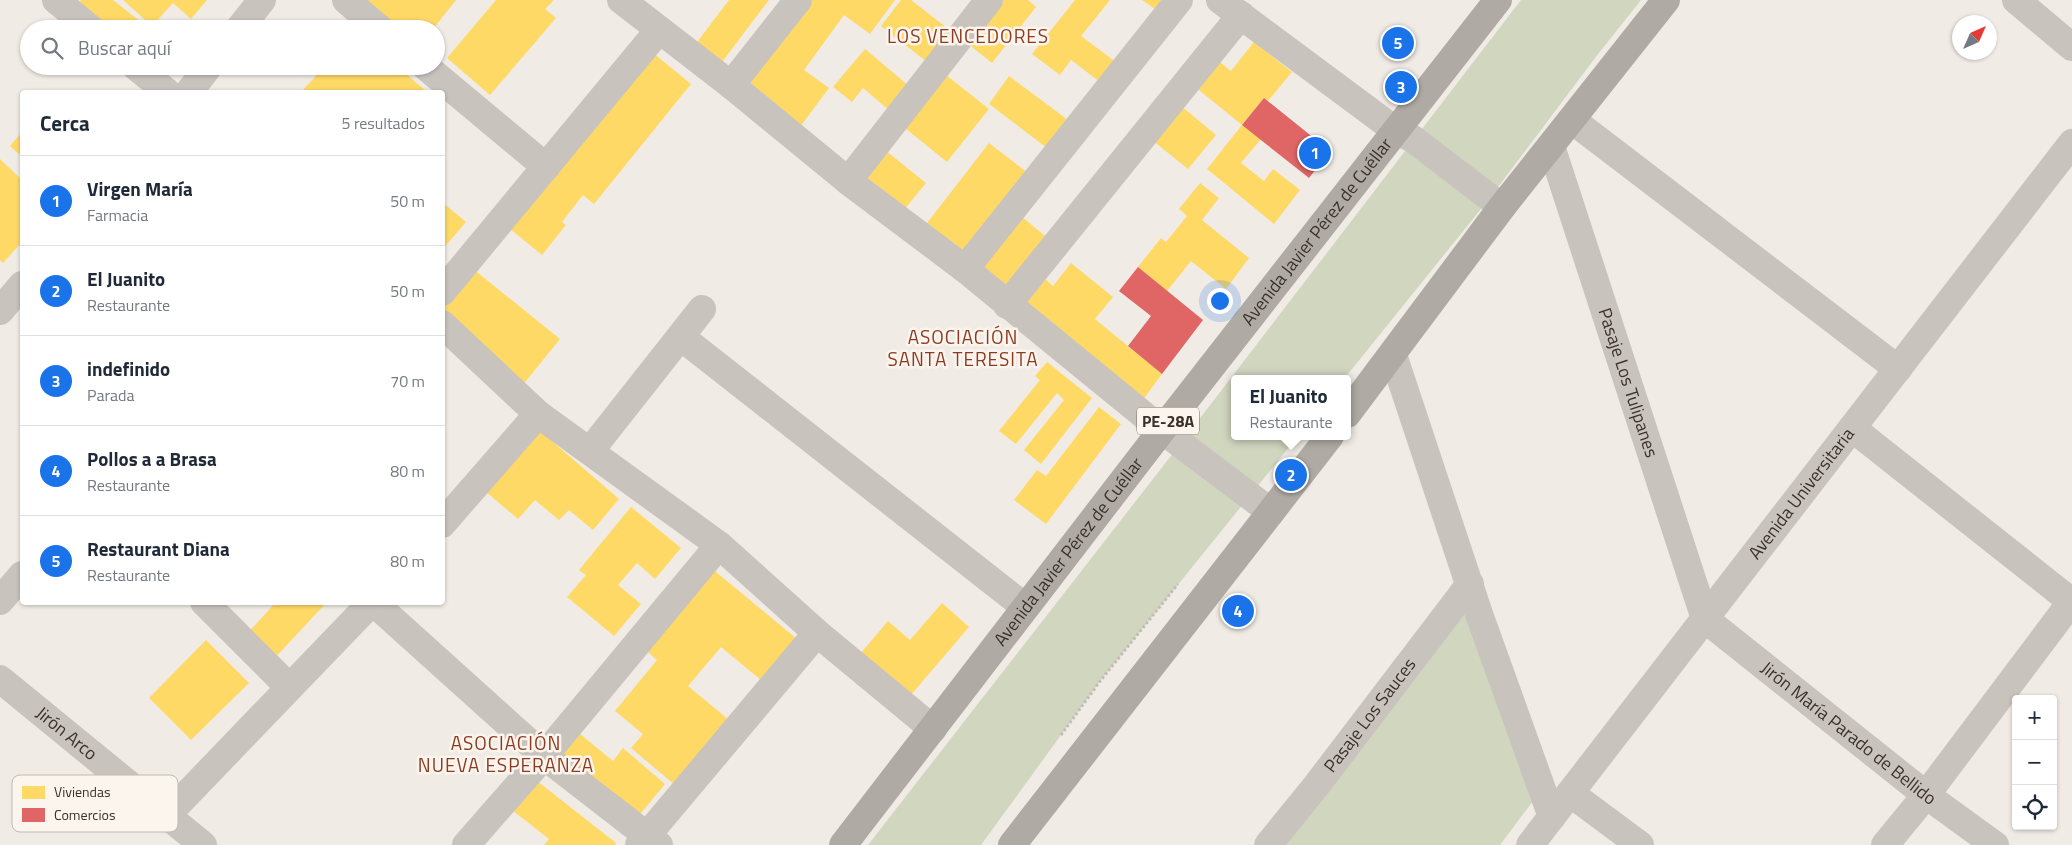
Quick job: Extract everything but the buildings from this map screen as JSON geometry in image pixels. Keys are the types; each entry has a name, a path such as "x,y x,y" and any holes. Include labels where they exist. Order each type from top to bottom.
{"highway":[{"name":"Avenida Javier Pérez de Cuéllar","path":"843,845 1162,430 1498,0"},
{"path":"1351,409 1502,208 1666,0"},
{"path":"1012,845 1327,440"}],"street":[{"path":"56,0 79,20"},
{"path":"246,20 262,0"},
{"path":"346,0 369,20"},
{"path":"621,0 732,85 848,181 965,269 1162,430 1271,512"},
{"path":"732,85 798,0"},
{"path":"848,181 989,0"},
{"path":"965,269 1179,0"},
{"path":"2016,0 2072,47"},
{"path":"1007,305 1228,5 1395,130 1413,139 1502,208"},
{"path":"445,288 659,30"},
{"path":"146,75 165,90"},
{"path":"191,90 202,75"},
{"path":"436,75 546,167"},
{"path":"1572,120 1898,368"},
{"name":"Avenida Universitaria","path":"1530,845 2072,144"},
{"name":"Pasaje Los Tulipanes","path":"1551,146 1705,619"},
{"path":"0,311 20,287"},
{"path":"590,451 702,309"},
{"path":"445,327 538,414 720,546 817,633 933,729"},
{"path":"681,337 1025,607"},
{"path":"1393,355 1470,584 1552,817"},
{"path":"445,521 538,414"},
{"path":"1852,428 2072,601 1886,845"},
{"path":"466,845 544,756 720,546"},
{"path":"0,601 20,577"},
{"name":"Pasaje Los Sauces","path":"1268,845 1316,786 1470,584"},
{"path":"207,605 289,687"},
{"path":"178,804 370,605"},
{"path":"376,605 544,756 648,842 817,633"},
{"name":"Jirón María Parado de Bellido","path":"1705,619 1926,795 1995,845"},
{"name":"Jirón Arco","path":"0,679 119,775"},
{"path":"1570,793 1640,845"},
{"name":"Jirón Arco","path":"178,823 203,845"}],"green space":[{"path":"1521,0 1641,0 1489,199 1347,375 1233,375"},
{"path":"1231,378 1231,440 1295,440 1101,680 981,845 868,845"},
{"path":"1467,610 1533,801 1500,845 1284,845"}],"place":[{"name":"Restaurant Diana","path":"1398,43"},
{"name":"indefinido","path":"1401,87"},
{"name":"Virgen María","path":"1315,153"},
{"name":"El Juanito","path":"1291,475"},
{"name":"Pollos a a Brasa","path":"1238,611"}],"district":[{"name":"LOS VENCEDORES","path":"968,36"},
{"name":"ASOCIACIÓN SANTA TERESITA","path":"963,348"},
{"name":"ASOCIACIÓN NUEVA ESPERANZA","path":"506,754"}]}
